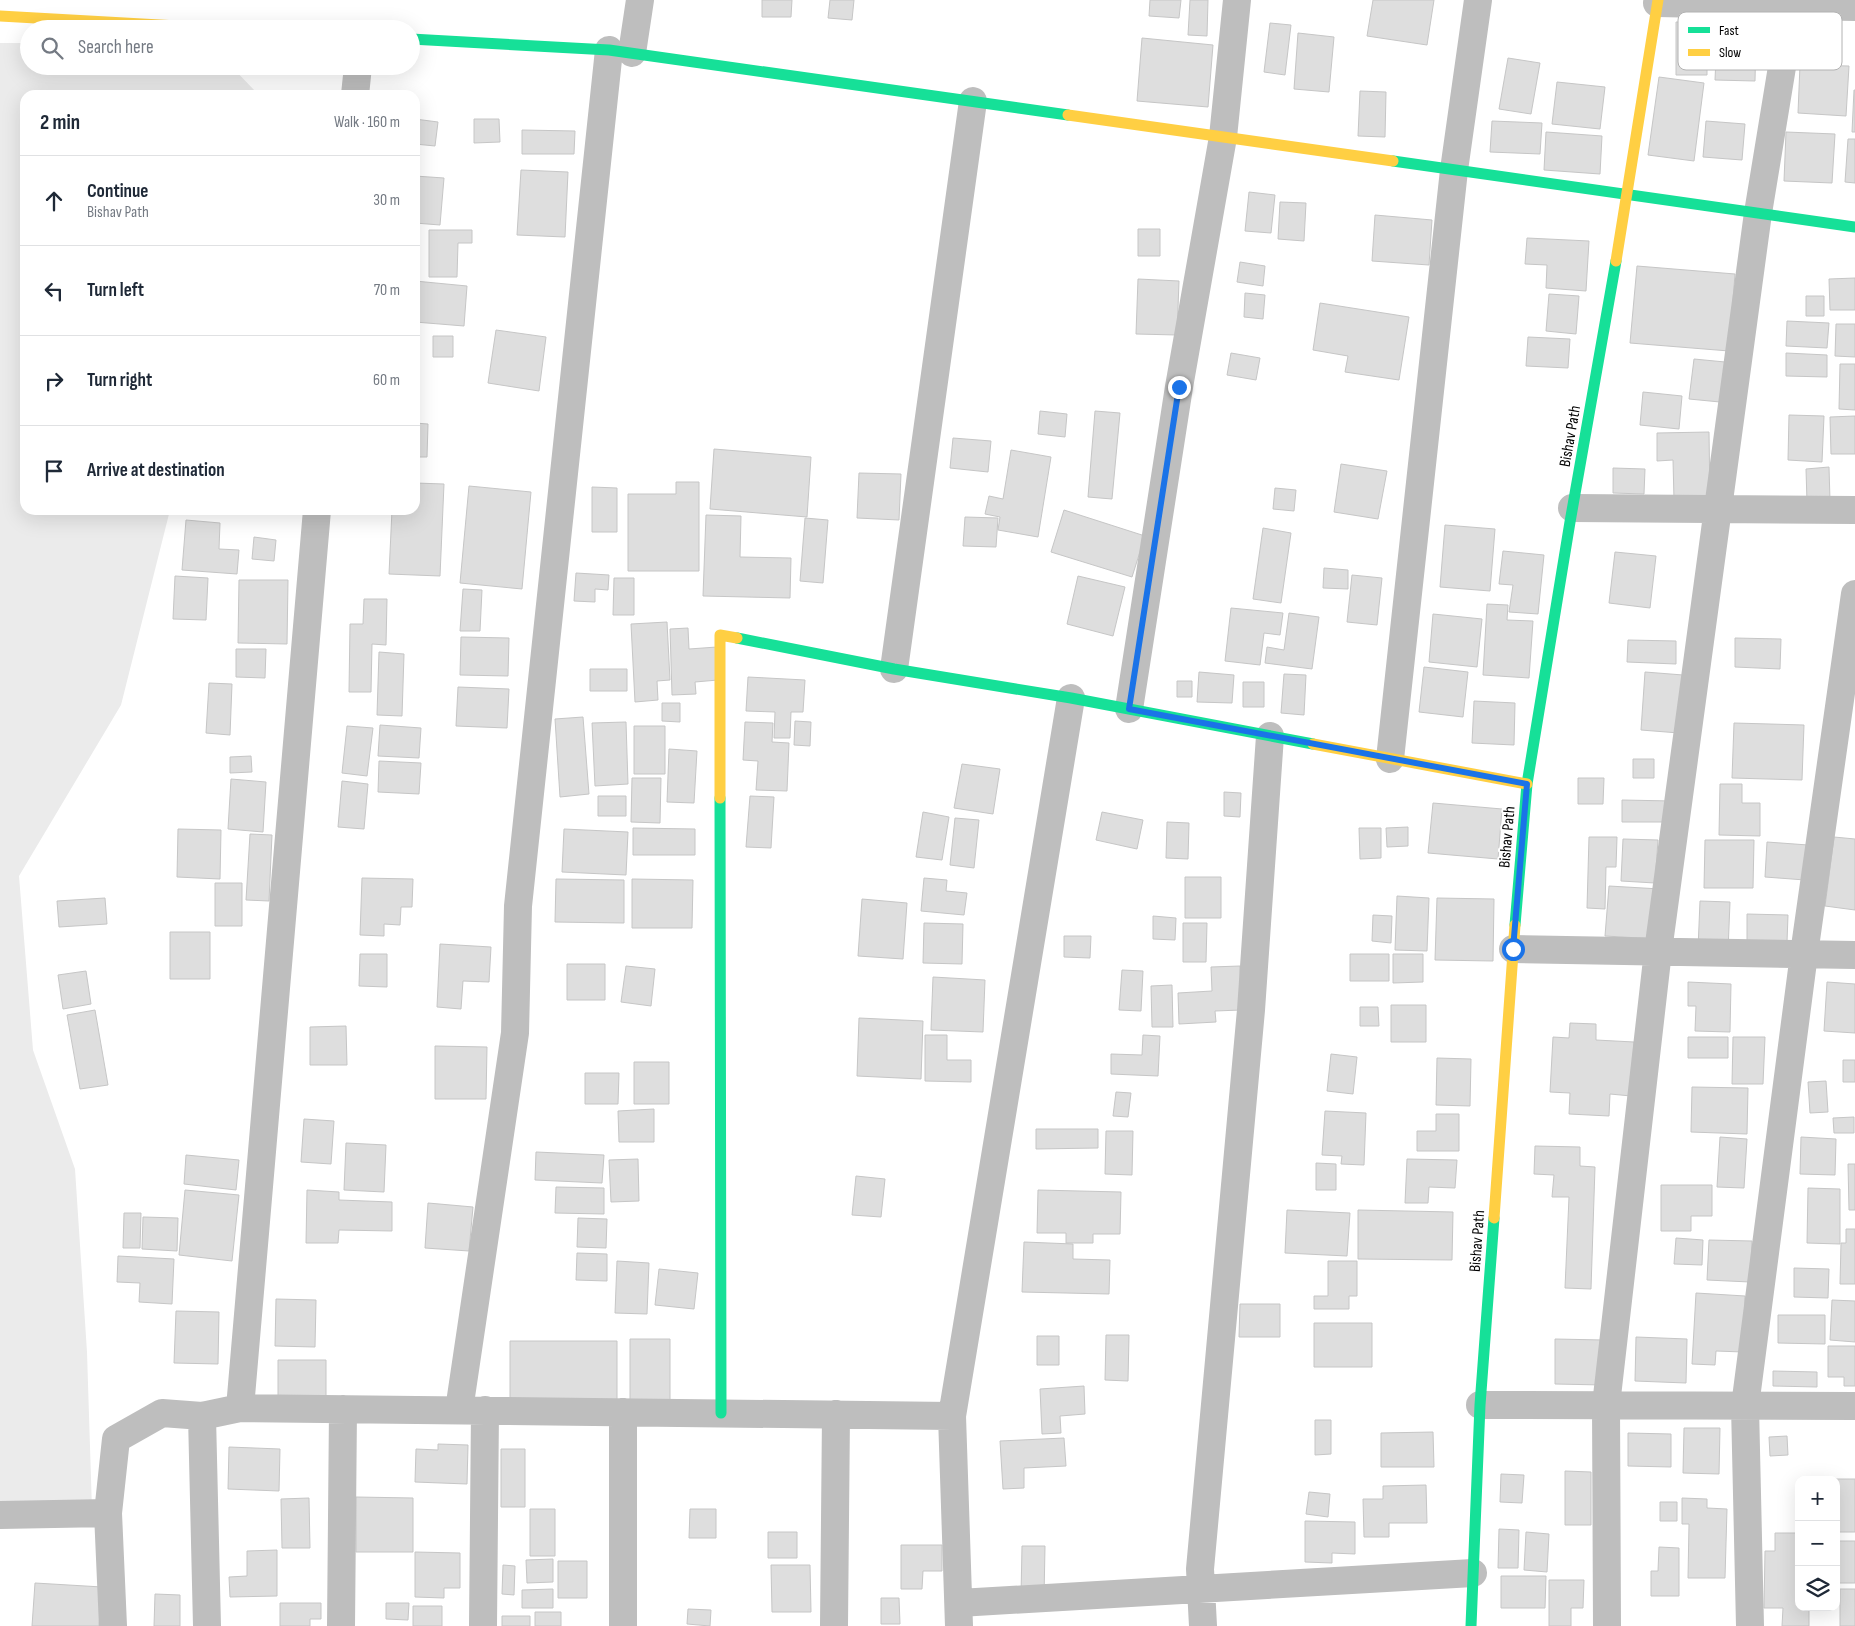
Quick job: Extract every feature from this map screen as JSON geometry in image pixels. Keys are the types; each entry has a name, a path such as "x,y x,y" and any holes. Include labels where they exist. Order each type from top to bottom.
{"street":[{"path":"483,1626 472,1410 515,1033 518,906 621,51 640,0"},
{"path":"1129,709 1179,387 1223,137 1237,0"},
{"path":"1390,759 1454,170 1478,0"},
{"path":"1657,1 1792,3 1855,7"},
{"name":"Bishav Path","path":"1471,1626 1480,1404 1527,784 1572,508 1628,195 1657,1"},
{"path":"0,16 71,20"},
{"path":"420,40 621,51 1855,227"},
{"path":"1607,1626 1606,1405 1658,951 1758,213 1781,70"},
{"path":"356,90 357,75"},
{"path":"894,669 973,101"},
{"path":"1572,508 1855,510"},
{"path":"240,1408 317,515"},
{"path":"1750,1626 1745,1406 1804,954 1855,594"},
{"path":"721,1413 720,635 894,669 1071,698 1527,784"},
{"path":"1071,698 952,1416 959,1615 1201,1589 1473,1573"},
{"path":"1203,1626 1200,1569 1251,1010 1270,736"},
{"path":"1513,949 1855,955"},
{"path":"1480,1404 1855,1406"},
{"path":"113,1626 108,1513 116,1439 162,1413 202,1416 240,1408 952,1416"},
{"path":"341,1626 343,1409"},
{"path":"622,1626 623,1412"},
{"path":"834,1626 836,1414"},
{"path":"202,1416 207,1626"},
{"path":"0,1515 108,1513"}],"shaded area":[{"path":"0,43 20,43 20,75 240,75 254,90 20,90 20,515 169,515 121,705 19,876 33,1050 75,1169 87,1352 92,1510 0,1507"}],"building":[{"path":"762,0 792,0 791,17 762,17"},
{"path":"830,0 854,0 852,20 828,18"},
{"path":"1150,0 1181,0 1179,18 1149,16"},
{"path":"1190,0 1208,0 1207,36 1188,35"},
{"path":"1373,0 1434,0 1427,45 1367,36"},
{"path":"1676,22 1678,22 1678,70 1707,70 1707,75 1676,75"},
{"path":"1270,23 1291,25 1285,75 1264,72"},
{"path":"1298,33 1334,37 1329,92 1294,89"},
{"path":"1142,38 1213,45 1208,107 1137,101"},
{"path":"1508,58 1540,63 1531,114 1499,109"},
{"path":"1842,66 1849,66 1846,116 1798,113 1800,70 1842,70"},
{"path":"1715,70 1755,70 1755,81 1715,80"},
{"path":"1659,77 1704,83 1694,161 1648,155"},
{"path":"1557,82 1605,87 1600,129 1552,124"},
{"path":"1854,90 1855,132 1852,132"},
{"path":"1360,91 1386,92 1385,137 1358,136"},
{"path":"474,119 499,119 500,142 474,143"},
{"path":"420,120 438,122 435,146 420,144"},
{"path":"1492,121 1542,123 1540,154 1490,152"},
{"path":"1706,121 1745,124 1742,160 1703,157"},
{"path":"522,130 575,131 574,154 522,154"},
{"path":"1546,132 1602,136 1600,174 1544,170"},
{"path":"1786,132 1835,134 1832,183 1784,181"},
{"path":"1848,139 1855,139 1855,183 1845,182"},
{"path":"521,170 568,172 565,237 517,235"},
{"path":"420,176 444,178 440,225 420,223"},
{"path":"1249,192 1275,195 1271,233 1245,231"},
{"path":"1280,202 1306,203 1304,241 1278,239"},
{"path":"1375,215 1432,220 1429,265 1372,261"},
{"path":"1138,229 1160,229 1160,256 1138,256"},
{"path":"429,230 472,230 472,243 458,243 457,277 429,277"},
{"path":"1527,238 1589,241 1586,291 1546,288 1547,265 1525,264"},
{"path":"1240,262 1265,266 1263,286 1237,282"},
{"path":"1637,266 1735,274 1729,351 1630,343"},
{"path":"1855,278 1855,310 1830,310 1829,279"},
{"path":"1138,279 1179,281 1177,335 1136,334"},
{"path":"420,281 467,286 464,326 420,322"},
{"path":"1245,293 1265,295 1263,319 1244,317"},
{"path":"1549,294 1579,296 1576,334 1546,331"},
{"path":"1806,296 1824,296 1824,316 1806,316"},
{"path":"1320,303 1409,317 1399,380 1345,372 1348,356 1313,350"},
{"path":"1787,321 1829,323 1827,348 1786,346"},
{"path":"1836,324 1855,324 1855,357 1835,356"},
{"path":"496,330 546,337 539,391 488,383"},
{"path":"433,336 453,336 453,357 433,357"},
{"path":"1528,337 1570,339 1568,368 1526,366"},
{"path":"1231,353 1260,358 1256,380 1227,375"},
{"path":"1786,353 1827,355 1827,377 1786,376"},
{"path":"1694,359 1725,362 1720,402 1689,399"},
{"path":"1840,364 1855,364 1855,410 1839,409"},
{"path":"1643,392 1682,396 1679,429 1640,425"},
{"path":"1040,411 1067,414 1065,437 1038,434"},
{"path":"1095,411 1120,413 1112,499 1088,497"},
{"path":"1789,415 1824,416 1822,462 1788,460"},
{"path":"1855,416 1855,454 1831,454 1830,417"},
{"path":"420,423 428,424 427,457 420,457"},
{"path":"1709,432 1710,500 1674,500 1673,460 1657,461 1657,433"},
{"path":"953,438 991,441 988,472 950,468"},
{"path":"714,449 811,457 807,517 710,509"},
{"path":"1011,450 1051,457 1038,537 998,530 1000,517 985,514 989,496 1003,499"},
{"path":"1341,464 1387,471 1378,519 1334,512"},
{"path":"1829,467 1830,501 1807,502 1806,469"},
{"path":"1613,468 1645,469 1644,494 1613,493"},
{"path":"859,473 901,474 899,520 857,518"},
{"path":"676,482 699,482 699,571 628,571 628,494 676,494"},
{"path":"420,483 444,484 440,576 389,574 392,515 420,515"},
{"path":"469,486 531,492 522,589 460,583"},
{"path":"592,487 617,488 617,532 592,532"},
{"path":"1275,488 1296,490 1294,511 1273,509"},
{"path":"1064,510 1145,536 1132,577 1051,552"},
{"path":"706,515 741,516 740,557 791,558 790,598 703,596"},
{"path":"965,517 998,518 996,547 963,546"},
{"path":"805,518 828,520 823,583 800,581"},
{"path":"186,520 220,523 219,549 239,550 237,574 182,570"},
{"path":"1445,525 1495,529 1490,591 1440,587"},
{"path":"1263,528 1291,533 1281,603 1253,599"},
{"path":"254,537 276,540 274,561 252,559"},
{"path":"1503,551 1544,555 1538,614 1509,612 1513,585 1499,584"},
{"path":"1615,552 1656,556 1650,608 1609,603"},
{"path":"1324,568 1348,570 1348,589 1323,588"},
{"path":"576,573 609,575 608,590 595,589 595,602 574,601"},
{"path":"1352,575 1382,578 1377,625 1347,622"},
{"path":"175,576 208,578 206,620 173,619"},
{"path":"1078,576 1125,587 1113,636 1067,624"},
{"path":"614,578 634,578 634,615 613,615"},
{"path":"239,580 288,580 287,644 238,643"},
{"path":"463,589 482,590 480,631 460,631"},
{"path":"364,599 387,599 386,645 372,644 371,692 349,692 350,624 363,624"},
{"path":"1487,604 1508,605 1507,620 1533,621 1529,678 1483,675"},
{"path":"1231,608 1283,613 1280,635 1264,633 1260,665 1225,661"},
{"path":"1289,613 1319,617 1312,669 1265,663 1267,647 1284,650"},
{"path":"1433,614 1482,619 1477,667 1429,662"},
{"path":"667,622 670,680 657,681 658,700 635,702 631,624"},
{"path":"688,628 689,649 717,647 718,680 695,682 696,694 672,695 670,629"},
{"path":"461,637 509,638 508,676 460,675"},
{"path":"1735,638 1781,639 1780,669 1735,667"},
{"path":"1628,640 1676,641 1676,664 1627,662"},
{"path":"236,649 266,649 265,678 236,677"},
{"path":"379,652 404,654 402,716 377,715"},
{"path":"1424,667 1468,672 1463,717 1419,712"},
{"path":"590,669 627,669 627,691 590,691"},
{"path":"1199,672 1234,675 1232,703 1197,702"},
{"path":"1645,672 1683,675 1679,733 1641,730"},
{"path":"1284,674 1306,675 1304,715 1281,713"},
{"path":"748,677 805,680 803,712 791,712 790,738 774,738 775,712 746,711"},
{"path":"1177,681 1192,681 1192,697 1177,697"},
{"path":"1243,682 1264,682 1264,707 1243,707"},
{"path":"209,683 232,684 230,735 206,733"},
{"path":"458,687 509,689 507,728 456,726"},
{"path":"1474,701 1515,703 1514,745 1472,743"},
{"path":"662,703 680,703 680,722 662,721"},
{"path":"583,717 589,794 560,797 555,719"},
{"path":"795,721 811,722 810,746 794,745"},
{"path":"626,722 628,784 595,786 592,723"},
{"path":"745,722 773,723 772,742 789,743 787,791 756,790 758,761 743,760"},
{"path":"1734,723 1804,725 1802,780 1732,778"},
{"path":"380,725 421,728 419,758 378,756"},
{"path":"347,726 373,728 367,776 342,773"},
{"path":"634,726 665,726 665,774 634,774"},
{"path":"669,749 697,751 694,803 667,802"},
{"path":"251,756 252,772 230,773 230,757"},
{"path":"1633,759 1654,759 1654,778 1633,778"},
{"path":"379,761 421,763 419,794 378,792"},
{"path":"962,764 1000,769 993,814 954,808"},
{"path":"632,778 661,778 660,823 631,822"},
{"path":"1578,778 1604,778 1603,804 1578,804"},
{"path":"231,779 266,782 263,832 228,829"},
{"path":"342,781 368,784 364,829 338,827"},
{"path":"1720,784 1742,784 1742,803 1760,803 1760,836 1719,835"},
{"path":"1224,792 1241,793 1240,817 1224,816"},
{"path":"598,796 626,796 626,816 598,816"},
{"path":"750,796 774,797 771,848 746,847"},
{"path":"1622,800 1672,801 1671,822 1622,822"},
{"path":"1433,803 1502,809 1498,859 1428,853"},
{"path":"923,812 949,817 942,860 916,857"},
{"path":"1102,812 1143,820 1137,849 1096,840"},
{"path":"955,818 979,820 974,868 950,865"},
{"path":"1167,822 1189,823 1188,859 1166,858"},
{"path":"1408,827 1408,846 1387,847 1386,828"},
{"path":"633,828 695,829 695,855 633,855"},
{"path":"1359,828 1381,828 1381,858 1360,859"},
{"path":"178,829 221,830 220,879 177,877"},
{"path":"564,829 628,832 626,875 562,872"},
{"path":"250,834 272,835 269,901 246,900"},
{"path":"1589,837 1617,837 1616,867 1606,867 1605,909 1587,908"},
{"path":"1834,837 1855,839 1855,910 1825,906"},
{"path":"1623,839 1658,840 1655,883 1621,881"},
{"path":"1705,840 1754,840 1753,888 1704,888"},
{"path":"1767,842 1808,845 1805,880 1765,877"},
{"path":"1185,877 1221,877 1221,918 1185,918"},
{"path":"362,878 413,879 412,907 401,907 400,925 384,924 384,936 360,935"},
{"path":"924,878 947,880 946,891 967,893 964,915 921,911"},
{"path":"556,879 624,880 624,923 555,922"},
{"path":"632,879 693,880 692,928 632,928"},
{"path":"215,883 242,883 242,926 215,926"},
{"path":"1609,886 1660,889 1657,939 1605,936"},
{"path":"1397,896 1429,898 1427,951 1395,950"},
{"path":"105,898 107,924 59,927 57,901"},
{"path":"1437,898 1494,899 1493,961 1435,960"},
{"path":"862,899 907,903 903,959 858,956"},
{"path":"1700,901 1730,902 1728,951 1698,949"},
{"path":"1747,914 1788,915 1787,942 1747,941"},
{"path":"1373,915 1392,916 1391,943 1372,941"},
{"path":"1153,916 1176,918 1175,940 1153,939"},
{"path":"924,923 963,924 962,964 923,963"},
{"path":"1183,923 1207,923 1206,962 1183,962"},
{"path":"170,932 210,932 210,979 170,979"},
{"path":"1064,936 1091,936 1090,958 1064,957"},
{"path":"440,944 491,947 489,982 463,981 461,1009 437,1007"},
{"path":"360,954 387,954 387,987 359,986"},
{"path":"1350,954 1389,954 1389,981 1350,981"},
{"path":"1393,954 1423,954 1423,982 1393,983"},
{"path":"567,964 605,964 605,1000 567,1000"},
{"path":"626,966 655,969 651,1006 621,1002"},
{"path":"1240,966 1241,1010 1215,1011 1216,1022 1179,1024 1178,993 1212,991 1211,967"},
{"path":"1122,970 1143,971 1141,1011 1119,1010"},
{"path":"86,971 91,1004 63,1009 58,975"},
{"path":"933,977 985,980 983,1032 931,1030"},
{"path":"1688,982 1731,984 1730,1032 1695,1031 1696,1006 1688,1006"},
{"path":"1827,982 1855,984 1855,1033 1824,1031"},
{"path":"1172,985 1173,1027 1152,1027 1151,986"},
{"path":"1391,1005 1426,1005 1426,1042 1391,1042"},
{"path":"1360,1007 1378,1007 1379,1026 1360,1026"},
{"path":"95,1010 108,1085 80,1089 67,1015"},
{"path":"859,1018 923,1021 921,1079 857,1076"},
{"path":"1570,1023 1596,1024 1596,1040 1634,1042 1631,1096 1610,1094 1609,1116 1569,1114 1570,1093 1550,1092 1553,1037 1569,1038"},
{"path":"346,1026 347,1065 310,1065 310,1027"},
{"path":"925,1035 947,1035 947,1060 971,1060 971,1082 925,1081"},
{"path":"1143,1035 1160,1036 1158,1076 1111,1074 1111,1054 1142,1055"},
{"path":"1688,1037 1728,1037 1728,1058 1688,1058"},
{"path":"1733,1037 1765,1037 1763,1084 1732,1084"},
{"path":"435,1046 487,1047 486,1099 435,1099"},
{"path":"1331,1054 1357,1057 1353,1094 1327,1091"},
{"path":"1437,1058 1471,1059 1470,1106 1436,1105"},
{"path":"1843,1060 1855,1060 1855,1082 1843,1082"},
{"path":"634,1062 669,1062 669,1104 634,1104"},
{"path":"585,1073 619,1073 618,1104 585,1104"},
{"path":"1826,1081 1828,1112 1810,1113 1808,1082"},
{"path":"1692,1087 1748,1088 1747,1134 1691,1132"},
{"path":"1116,1092 1131,1093 1128,1117 1113,1116"},
{"path":"654,1109 654,1142 619,1142 618,1111"},
{"path":"1325,1111 1366,1113 1364,1165 1341,1164 1342,1156 1322,1155"},
{"path":"1436,1114 1459,1114 1459,1151 1417,1151 1417,1131 1436,1131"},
{"path":"1854,1117 1854,1133 1834,1133 1833,1118"},
{"path":"304,1119 334,1121 331,1164 301,1162"},
{"path":"1036,1129 1098,1129 1098,1148 1036,1149"},
{"path":"1106,1131 1133,1131 1132,1175 1105,1174"},
{"path":"1720,1137 1747,1139 1744,1188 1717,1187"},
{"path":"1801,1137 1836,1139 1835,1175 1800,1174"},
{"path":"346,1143 386,1145 384,1192 344,1190"},
{"path":"1535,1146 1580,1147 1580,1166 1595,1167 1591,1289 1565,1288 1569,1197 1552,1197 1554,1175 1534,1174"},
{"path":"536,1152 604,1155 602,1183 535,1180"},
{"path":"186,1155 239,1160 236,1190 184,1184"},
{"path":"638,1159 639,1201 611,1202 609,1160"},
{"path":"1407,1159 1457,1160 1455,1188 1429,1187 1428,1203 1405,1203"},
{"path":"1316,1163 1336,1164 1336,1190 1316,1190"},
{"path":"1848,1164 1855,1164 1855,1210 1849,1210"},
{"path":"856,1176 885,1179 881,1217 852,1215"},
{"path":"1661,1185 1712,1185 1712,1216 1691,1216 1691,1231 1661,1231"},
{"path":"556,1187 604,1188 604,1214 555,1213"},
{"path":"1808,1188 1840,1189 1840,1244 1807,1243"},
{"path":"185,1190 239,1195 232,1261 179,1255"},
{"path":"307,1190 339,1192 339,1200 392,1202 392,1231 339,1230 338,1243 306,1243"},
{"path":"1038,1190 1121,1192 1120,1234 1093,1234 1093,1243 1066,1243 1066,1233 1037,1233"},
{"path":"428,1203 473,1207 469,1251 425,1248"},
{"path":"1287,1210 1350,1213 1347,1256 1285,1253"},
{"path":"1358,1210 1453,1212 1452,1260 1358,1259"},
{"path":"124,1213 141,1213 140,1248 123,1248"},
{"path":"143,1217 178,1218 177,1251 142,1249"},
{"path":"578,1218 607,1219 606,1248 577,1247"},
{"path":"1846,1229 1855,1229 1855,1284 1840,1284 1841,1243 1846,1243"},
{"path":"1676,1238 1703,1240 1702,1265 1674,1264"},
{"path":"1709,1240 1752,1241 1750,1282 1707,1280"},
{"path":"1024,1242 1073,1244 1073,1259 1110,1260 1109,1294 1022,1292"},
{"path":"577,1253 607,1254 607,1281 576,1280"},
{"path":"118,1256 174,1259 172,1304 139,1302 140,1283 117,1282"},
{"path":"617,1261 649,1263 647,1314 615,1313"},
{"path":"1328,1261 1357,1261 1357,1296 1349,1296 1349,1309 1314,1309 1314,1296 1328,1296"},
{"path":"1794,1268 1829,1269 1828,1298 1794,1297"},
{"path":"659,1269 698,1273 694,1309 655,1305"},
{"path":"1696,1293 1745,1296 1743,1352 1716,1351 1715,1365 1692,1364"},
{"path":"276,1299 316,1300 315,1347 275,1346"},
{"path":"1832,1300 1855,1301 1855,1342 1830,1340"},
{"path":"1240,1304 1280,1304 1280,1337 1239,1337"},
{"path":"176,1311 219,1312 218,1364 174,1363"},
{"path":"1778,1315 1825,1315 1825,1344 1778,1343"},
{"path":"1314,1323 1372,1323 1372,1367 1314,1367"},
{"path":"1106,1335 1129,1335 1128,1381 1105,1380"},
{"path":"1037,1336 1059,1336 1059,1365 1037,1365"},
{"path":"1636,1337 1687,1339 1686,1383 1635,1381"},
{"path":"630,1339 670,1339 670,1400 630,1400"},
{"path":"1555,1339 1603,1340 1603,1385 1555,1384"},
{"path":"510,1341 617,1341 617,1400 510,1400"},
{"path":"1828,1346 1855,1346 1855,1386 1844,1386 1844,1377 1828,1377"},
{"path":"278,1360 326,1360 326,1398 278,1398"},
{"path":"1773,1371 1817,1372 1817,1387 1773,1386"},
{"path":"1084,1386 1085,1414 1060,1416 1061,1433 1042,1434 1040,1389"},
{"path":"1315,1420 1331,1420 1331,1454 1315,1455"},
{"path":"1684,1428 1720,1428 1719,1474 1683,1473"},
{"path":"1433,1432 1434,1467 1381,1467 1381,1433"},
{"path":"1628,1433 1671,1434 1671,1467 1628,1466"},
{"path":"1787,1436 1788,1455 1770,1456 1769,1437"},
{"path":"1064,1438 1066,1466 1024,1468 1024,1488 1003,1489 1000,1441"},
{"path":"438,1444 468,1445 467,1484 415,1482 416,1449 438,1450"},
{"path":"229,1447 280,1449 279,1491 228,1489"},
{"path":"501,1449 525,1449 525,1507 501,1507"},
{"path":"1565,1471 1591,1472 1591,1525 1565,1525"},
{"path":"1501,1474 1524,1475 1522,1503 1500,1502"},
{"path":"1840,1479 1855,1479 1855,1532 1840,1532"},
{"path":"1426,1485 1427,1523 1389,1523 1389,1537 1364,1537 1363,1499 1383,1499 1383,1486"},
{"path":"1309,1492 1330,1494 1328,1517 1306,1514"},
{"path":"356,1497 413,1498 413,1552 356,1552"},
{"path":"309,1498 310,1548 282,1548 281,1499"},
{"path":"1682,1498 1707,1499 1707,1508 1727,1509 1725,1578 1688,1578 1689,1524 1682,1524"},
{"path":"1660,1502 1677,1502 1677,1521 1660,1521"},
{"path":"530,1509 555,1509 555,1556 530,1556"},
{"path":"690,1509 716,1509 716,1538 689,1538"},
{"path":"1305,1521 1355,1522 1355,1554 1332,1553 1332,1563 1305,1562"},
{"path":"1499,1529 1519,1530 1518,1568 1498,1568"},
{"path":"768,1532 797,1532 797,1558 768,1558"},
{"path":"1526,1532 1549,1534 1547,1572 1524,1570"},
{"path":"1775,1533 1795,1533 1795,1611 1809,1611 1809,1626 1782,1626 1783,1608 1764,1608 1765,1551 1775,1551"},
{"path":"1840,1541 1855,1541 1855,1583 1840,1583"},
{"path":"901,1545 942,1545 942,1571 923,1571 922,1589 901,1589"},
{"path":"1022,1546 1045,1546 1044,1598 1021,1597"},
{"path":"1659,1547 1679,1548 1679,1596 1651,1596 1651,1571 1658,1571"},
{"path":"277,1550 277,1596 230,1597 229,1577 247,1576 247,1551"},
{"path":"415,1552 460,1553 460,1588 444,1588 444,1598 415,1597"},
{"path":"553,1559 553,1582 527,1583 526,1560"},
{"path":"558,1561 587,1561 587,1598 558,1598"},
{"path":"503,1565 515,1566 514,1595 502,1594"},
{"path":"771,1565 810,1565 811,1612 772,1612"},
{"path":"1501,1576 1546,1576 1545,1608 1501,1608"},
{"path":"1549,1580 1584,1580 1583,1608 1571,1608 1571,1626 1549,1626"},
{"path":"35,1583 102,1587 99,1626 32,1626"},
{"path":"553,1589 553,1608 522,1608 522,1590"},
{"path":"1840,1589 1855,1589 1855,1626 1840,1626"},
{"path":"155,1594 180,1595 180,1626 154,1626"},
{"path":"881,1598 899,1598 900,1624 881,1624"},
{"path":"280,1603 321,1603 321,1619 310,1619 310,1626 280,1626"},
{"path":"386,1603 409,1603 408,1620 386,1619"},
{"path":"413,1606 442,1606 442,1626 413,1626"},
{"path":"688,1609 711,1610 710,1626 687,1624"},
{"path":"535,1612 561,1612 561,1626 535,1626"},
{"path":"502,1616 530,1616 530,1626 502,1626"}],"traffic: fast":[{"path":"420,40 609,50 1068,115"},
{"path":"1393,161 1855,227"},
{"path":"1515,925 1527,784 1570,522 1616,261"},
{"path":"737,638 894,669 1071,698 1313,744"},
{"path":"720,798 721,1413"},
{"path":"1471,1626 1480,1405 1494,1218"}],"traffic: slow":[{"path":"1616,261 1658,0"},
{"path":"0,16 71,20"},
{"path":"1068,115 1393,161"},
{"path":"720,798 720,635 737,638"},
{"path":"1313,744 1527,784"},
{"path":"1494,1218 1515,925"}],"route":[{"path":"1179,387 1129,709 1527,784 1513,949"}]}
